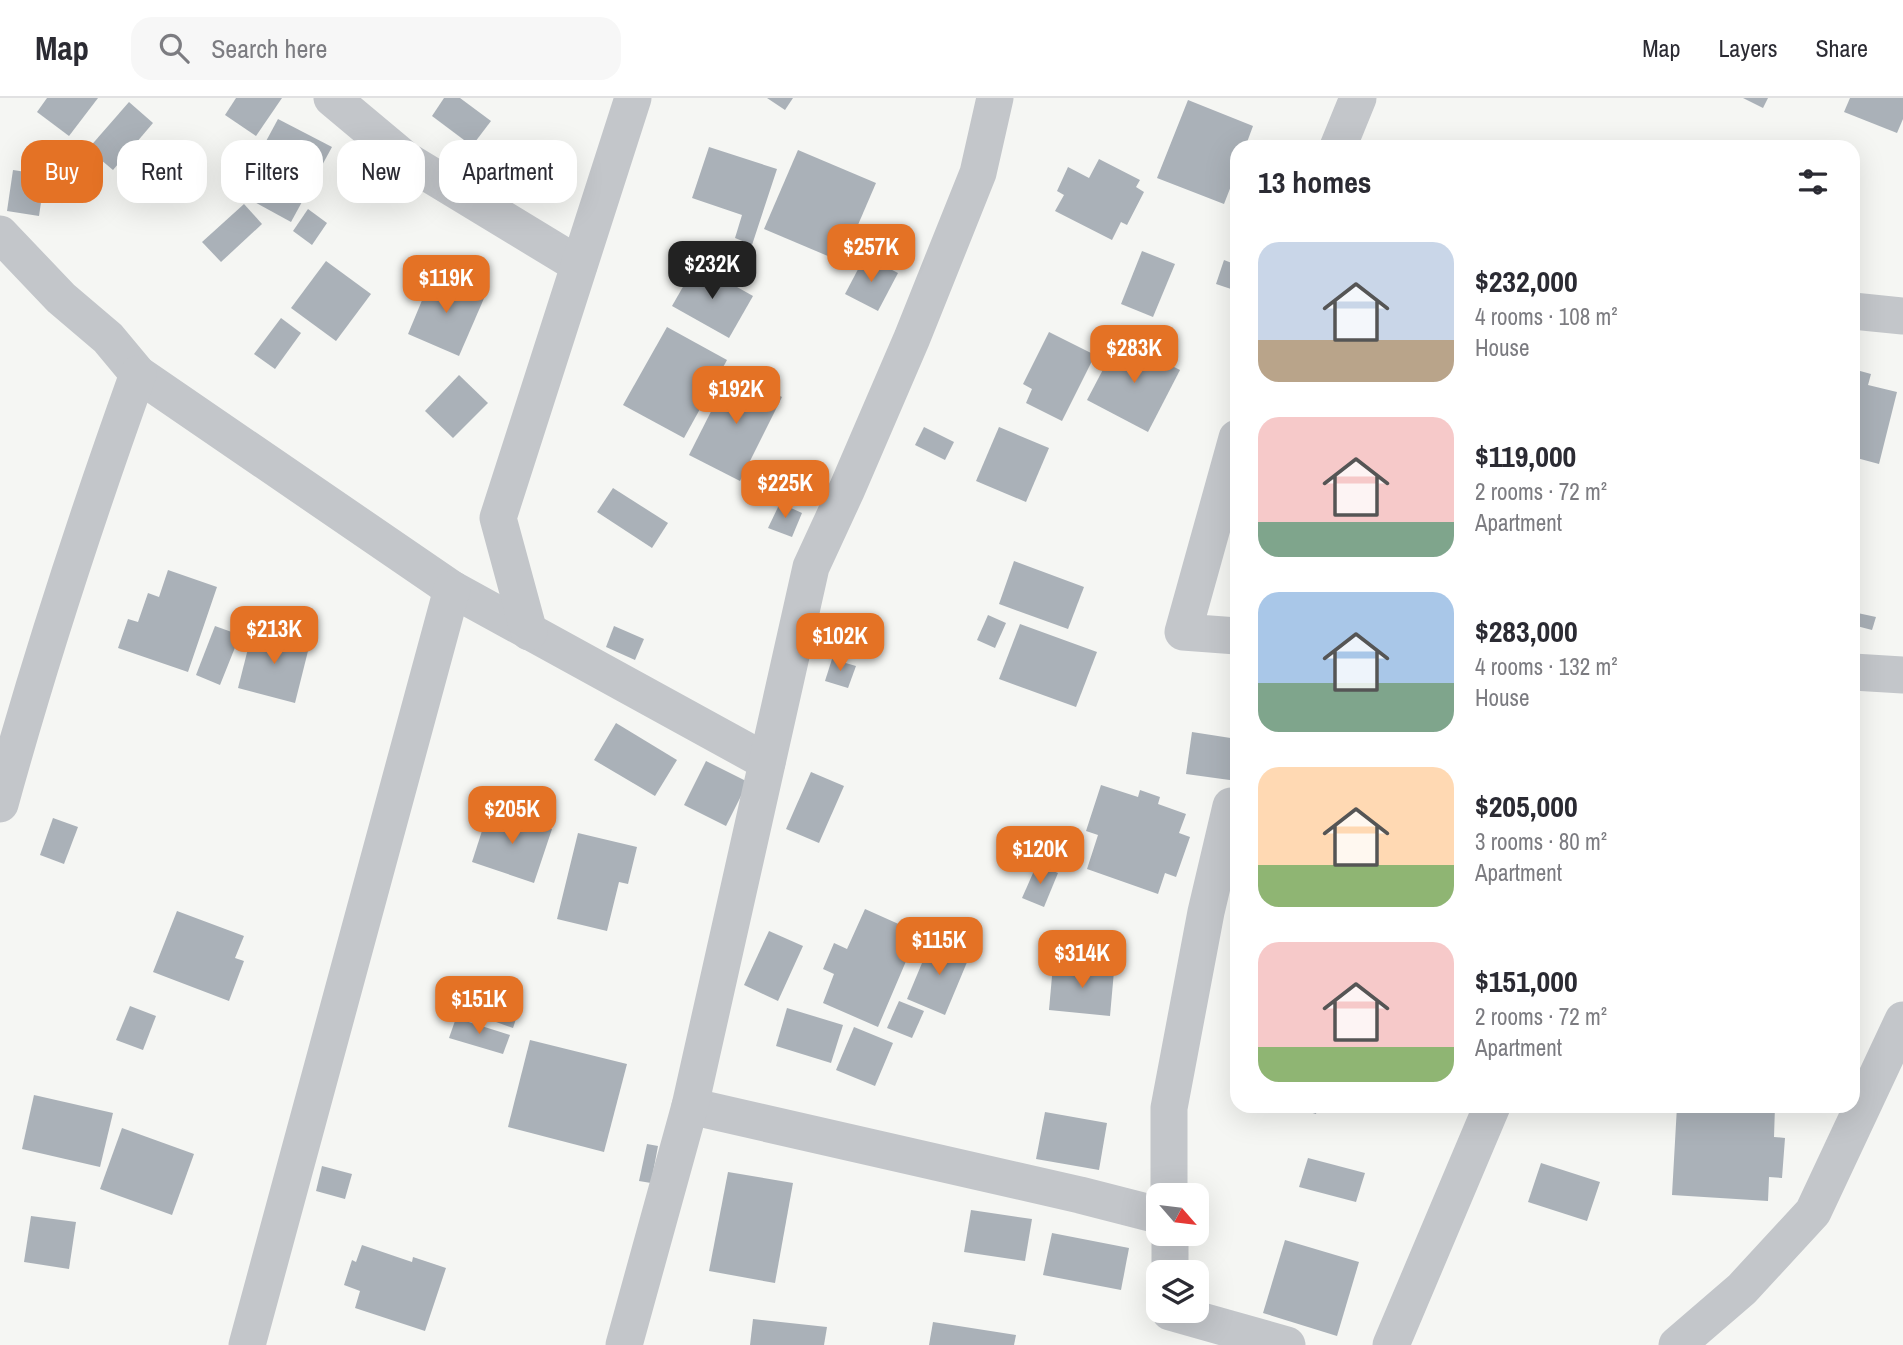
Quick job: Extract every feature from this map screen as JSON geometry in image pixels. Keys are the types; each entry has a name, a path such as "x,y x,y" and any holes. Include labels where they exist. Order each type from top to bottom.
{"street":[{"path":"332,98 406,160 579,265"},
{"path":"529,632 498,518 633,98"},
{"path":"624,1345 690,1106 811,566 912,338 978,173 995,98"},
{"path":"1341,140 1358,98"},
{"path":"0,233 61,298 108,338 138,374 452,589 767,762"},
{"path":"1860,312 1903,316"},
{"path":"0,804 27,705 138,374"},
{"path":"1230,463 1183,632 1230,635"},
{"path":"247,1345 452,589"},
{"path":"1860,672 1903,675"},
{"path":"1170,1183 1169,1108 1206,912 1230,810"},
{"path":"1860,1111 1903,1020"},
{"path":"690,1106 1066,1191 1146,1212"},
{"path":"1391,1345 1489,1113"},
{"path":"1677,1345 1742,1289 1812,1212 1859,1113"},
{"path":"1170,1323 1287,1345"}],"building":[{"path":"47,98 98,98 69,136 37,112"},
{"path":"236,98 282,98 256,136 225,115"},
{"path":"444,98 460,98 491,121 477,140 464,140 432,116"},
{"path":"767,98 793,98 785,110"},
{"path":"1743,98 1768,98 1763,108"},
{"path":"1850,98 1903,98 1903,119 1897,133 1844,112"},
{"path":"1188,100 1253,126 1248,140 1230,140 1230,189 1224,204 1157,178"},
{"path":"129,102 153,123 139,140 117,140 117,165 113,170 103,162 103,140 96,140"},
{"path":"278,119 318,140 267,140"},
{"path":"323,142 332,147 323,163"},
{"path":"709,147 777,169 752,245 735,238 742,215 692,198"},
{"path":"798,150 876,183 842,262 764,229"},
{"path":"1099,159 1140,180 1136,187 1144,192 1127,225 1121,222 1112,240 1055,211 1064,195 1057,191 1068,167 1089,178"},
{"path":"13,170 21,171 21,203 41,203 39,216 7,211"},
{"path":"256,203 301,203 291,222"},
{"path":"244,204 262,224 221,262 202,242"},
{"path":"308,209 327,223 312,245 293,231"},
{"path":"1142,251 1175,264 1153,317 1121,304"},
{"path":"865,256 898,273 878,311 845,294"},
{"path":"1224,260 1230,262 1230,289 1216,284"},
{"path":"326,261 371,294 336,341 291,308"},
{"path":"696,264 753,296 729,338 672,306"},
{"path":"433,274 485,296 459,356 408,334"},
{"path":"281,318 301,333 275,369 254,354"},
{"path":"667,327 727,360 684,438 623,405"},
{"path":"1049,332 1095,355 1062,421 1026,403 1032,389 1023,384"},
{"path":"1119,339 1180,370 1148,432 1087,400"},
{"path":"1860,371 1871,374 1868,385 1897,392 1879,464 1860,459"},
{"path":"731,372 782,397 740,481 689,455"},
{"path":"459,375 488,403 453,438 425,411"},
{"path":"924,427 954,442 945,460 915,445"},
{"path":"999,427 1049,448 1026,502 976,481"},
{"path":"613,488 668,523 652,548 597,512"},
{"path":"780,503 802,513 792,537 768,528"},
{"path":"1014,561 1084,587 1068,629 999,604"},
{"path":"168,570 217,587 188,672 118,648 128,619 138,622 148,593 159,597"},
{"path":"1860,614 1876,617 1872,630 1860,627"},
{"path":"988,615 1006,623 995,648 977,640"},
{"path":"1020,624 1097,652 1076,707 999,679"},
{"path":"215,626 240,635 220,685 196,675"},
{"path":"614,626 644,639 635,660 606,647"},
{"path":"253,629 310,643 295,703 238,688"},
{"path":"832,659 856,666 848,688 825,681"},
{"path":"616,723 677,760 655,796 594,760"},
{"path":"1192,732 1230,738 1230,780 1186,774"},
{"path":"706,761 748,782 726,826 684,805"},
{"path":"811,772 844,786 819,843 786,829"},
{"path":"1101,785 1138,797 1140,790 1160,797 1158,804 1186,814 1179,833 1190,837 1176,877 1165,873 1158,894 1087,869 1098,835 1086,831"},
{"path":"489,809 552,829 534,883 472,862"},
{"path":"53,818 78,827 64,864 40,855"},
{"path":"578,833 637,847 628,884 619,882 607,931 557,919"},
{"path":"1037,864 1058,873 1044,907 1022,898"},
{"path":"865,909 903,926 906,919 921,926 878,1027 823,1003 834,974 823,969 834,943 847,949"},
{"path":"177,911 244,936 235,958 244,961 229,1001 153,972"},
{"path":"769,931 803,946 778,1001 744,985"},
{"path":"932,939 970,955 945,1015 907,999"},
{"path":"1053,965 1114,971 1110,1016 1049,1010"},
{"path":"464,978 523,998 513,1028 454,1007"},
{"path":"899,1001 924,1011 912,1038 887,1028"},
{"path":"130,1006 156,1016 143,1050 116,1040"},
{"path":"787,1008 843,1025 831,1063 776,1046"},
{"path":"456,1018 510,1035 503,1054 449,1038"},
{"path":"854,1027 893,1043 875,1086 836,1070"},
{"path":"530,1040 627,1064 604,1152 508,1127"},
{"path":"34,1095 113,1113 100,1167 22,1149"},
{"path":"1045,1112 1107,1123 1099,1170 1036,1159"},
{"path":"1677,1113 1775,1113 1774,1137 1785,1138 1782,1178 1769,1177 1768,1201 1672,1195"},
{"path":"122,1128 194,1154 172,1215 100,1189"},
{"path":"647,1144 658,1146 651,1183 639,1181"},
{"path":"1308,1158 1365,1173 1356,1202 1299,1187"},
{"path":"1541,1163 1600,1182 1587,1221 1528,1202"},
{"path":"322,1166 352,1174 345,1199 316,1191"},
{"path":"728,1172 793,1183 775,1283 709,1271"},
{"path":"971,1210 1032,1219 1025,1261 964,1252"},
{"path":"31,1216 76,1222 69,1269 24,1262"},
{"path":"1052,1233 1129,1248 1121,1290 1043,1275"},
{"path":"1285,1240 1359,1262 1337,1336 1263,1313"},
{"path":"362,1245 412,1262 413,1257 446,1268 425,1331 355,1308 360,1291 344,1285 352,1260 356,1262"},
{"path":"753,1319 827,1327 824,1345 750,1345"},
{"path":"933,1322 1016,1335 1014,1345 929,1345"}]}
